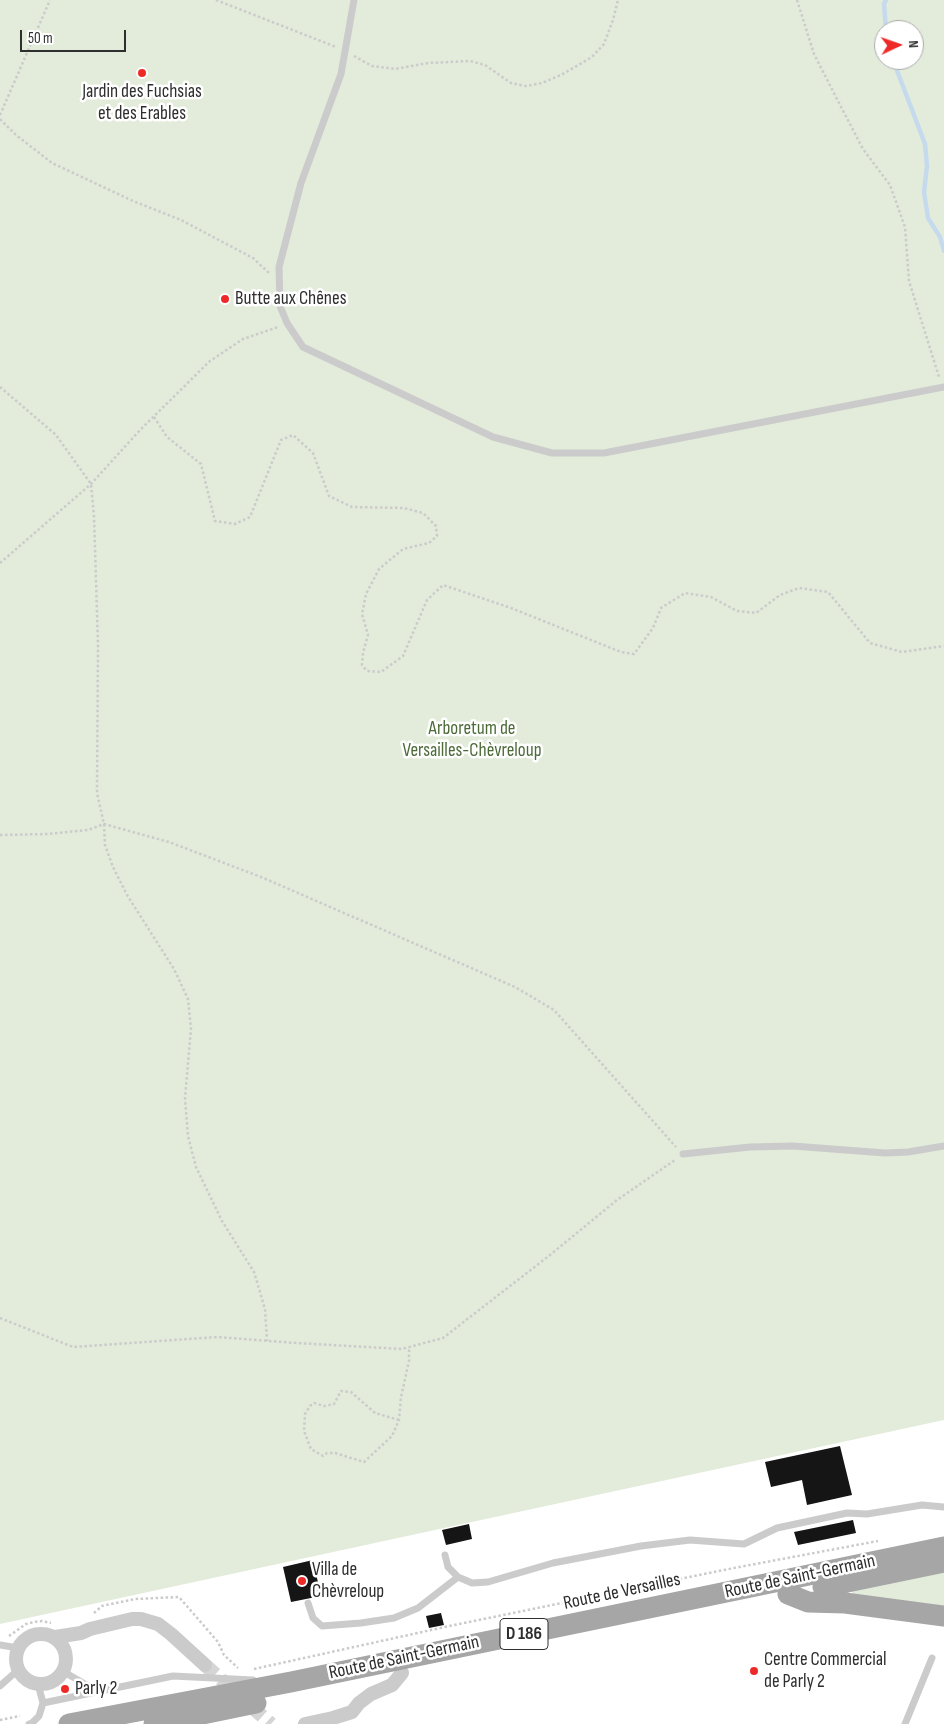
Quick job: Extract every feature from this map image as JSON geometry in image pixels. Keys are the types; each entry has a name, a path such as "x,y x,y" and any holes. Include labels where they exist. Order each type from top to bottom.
{"main road":[{"name":"Route de Saint-Germain","path":"69,1724 291,1682 944,1547"},
{"name":"Route de Saint-Germain","path":"154,1724 944,1562"},
{"path":"788,1594 808,1602 845,1603 944,1616"}],"street":[{"path":"55,1637 81,1633 132,1619 147,1621 158,1624 205,1665"},
{"path":"67,1656 61,1642 55,1637 41,1633 34,1634 22,1642 16,1655 18,1670 23,1677 30,1682 38,1684 53,1682 64,1672 67,1656 81,1633"},
{"path":"306,1724 334,1718 352,1718 359,1703 371,1694 392,1685 402,1673"}],"lane":[{"path":"354,0 340,74 301,183 279,267 280,306 287,323 303,347 493,437 552,453 604,453 943,388"},
{"path":"684,1154 750,1147 793,1146 885,1153 908,1152 944,1146"},
{"path":"445,1555 448,1567 458,1578 472,1583 488,1582 553,1563 641,1546 690,1540 744,1544 777,1528 847,1513 867,1514 922,1505 944,1507"},
{"path":"308,1603 313,1618 322,1626 394,1618 418,1608 458,1578"},
{"path":"0,1645 18,1648"},
{"path":"905,1724 932,1658"},
{"path":"0,1686 18,1670"},
{"path":"64,1672 97,1691"},
{"path":"43,1703 173,1676 291,1682"},
{"path":"29,1724 39,1716 43,1703 38,1684"}],"path":[{"path":"0,115 50,0"},
{"path":"216,0 345,50 372,66 395,69 428,63 470,61 485,65 511,83 526,86 542,83 561,75 592,57 604,44 618,0"},
{"path":"797,0 814,54 863,149 890,186 905,227 909,281 943,388"},
{"path":"0,119 16,135 52,164 133,201 181,220 253,258 280,283"},
{"path":"0,563 91,484 210,361 243,339 287,323"},
{"path":"0,387 56,435 91,484 94,516 98,644 97,793 104,824 105,845 126,894 174,969 188,999 191,1029 185,1098 188,1136 196,1167 222,1221 254,1272 265,1309 267,1341"},
{"path":"154,417 167,438 200,464 215,521 235,524 250,517 281,440 294,435 313,453 329,496 352,506 404,508 423,513 436,526 437,536 429,543 403,550 379,569 366,594 362,614 368,636 362,665 367,671 381,672 404,656 427,600 443,585 511,608 621,652 634,654 653,628 661,608 685,593 711,597 737,612 756,613 780,595 799,588 828,592 870,643 902,652 944,646"},
{"path":"0,835 47,834 88,830 104,824 169,842 261,877 515,987 554,1010 684,1154 617,1200 443,1338 402,1349 217,1337 73,1347 0,1318"},
{"path":"399,1420 375,1413 351,1392 341,1391 334,1404 324,1406 314,1403 310,1406 305,1414 304,1431 311,1450 322,1456 335,1452 364,1462 392,1436 399,1420 401,1397 409,1361 409,1347"},
{"name":"Route de Versailles","path":"250,1670 454,1625 754,1564 878,1541"},
{"path":"102,1606 134,1598 179,1597 218,1642 224,1655 241,1672"},
{"path":"0,1720 20,1716"}],"green space":[{"name":"Arboretum de Versailles-Chèvreloup","path":"0,0 944,0 944,1420 0,1624"},
{"path":"944,1570 944,1609 853,1599 852,1587"}],"building":[{"path":"840,1446 852,1495 807,1505 802,1480 771,1487 765,1462"},
{"path":"853,1520 856,1533 798,1545 794,1532"},
{"path":"469,1524 472,1539 446,1545 442,1530"},
{"name":"Villa de Chèvreloup","path":"313,1560 321,1596 291,1602 283,1567"},
{"path":"441,1613 444,1625 429,1628 426,1616"}],"waterway":[{"path":"885,20 884,4 886,0"},
{"path":"897,70 925,144 927,166 924,192 928,218 940,237 944,251"}],"tunnel":[{"path":"205,1665 271,1724"}],"place":[{"name":"Jardin des Fuchsias et des Erables","path":"142,73"},
{"name":"Butte aux Chênes","path":"225,299"},
{"name":"Villa de Chèvreloup","path":"302,1581"},
{"name":"Centre Commercial de Parly 2","path":"754,1671"},
{"name":"Parly 2","path":"65,1689"}]}
